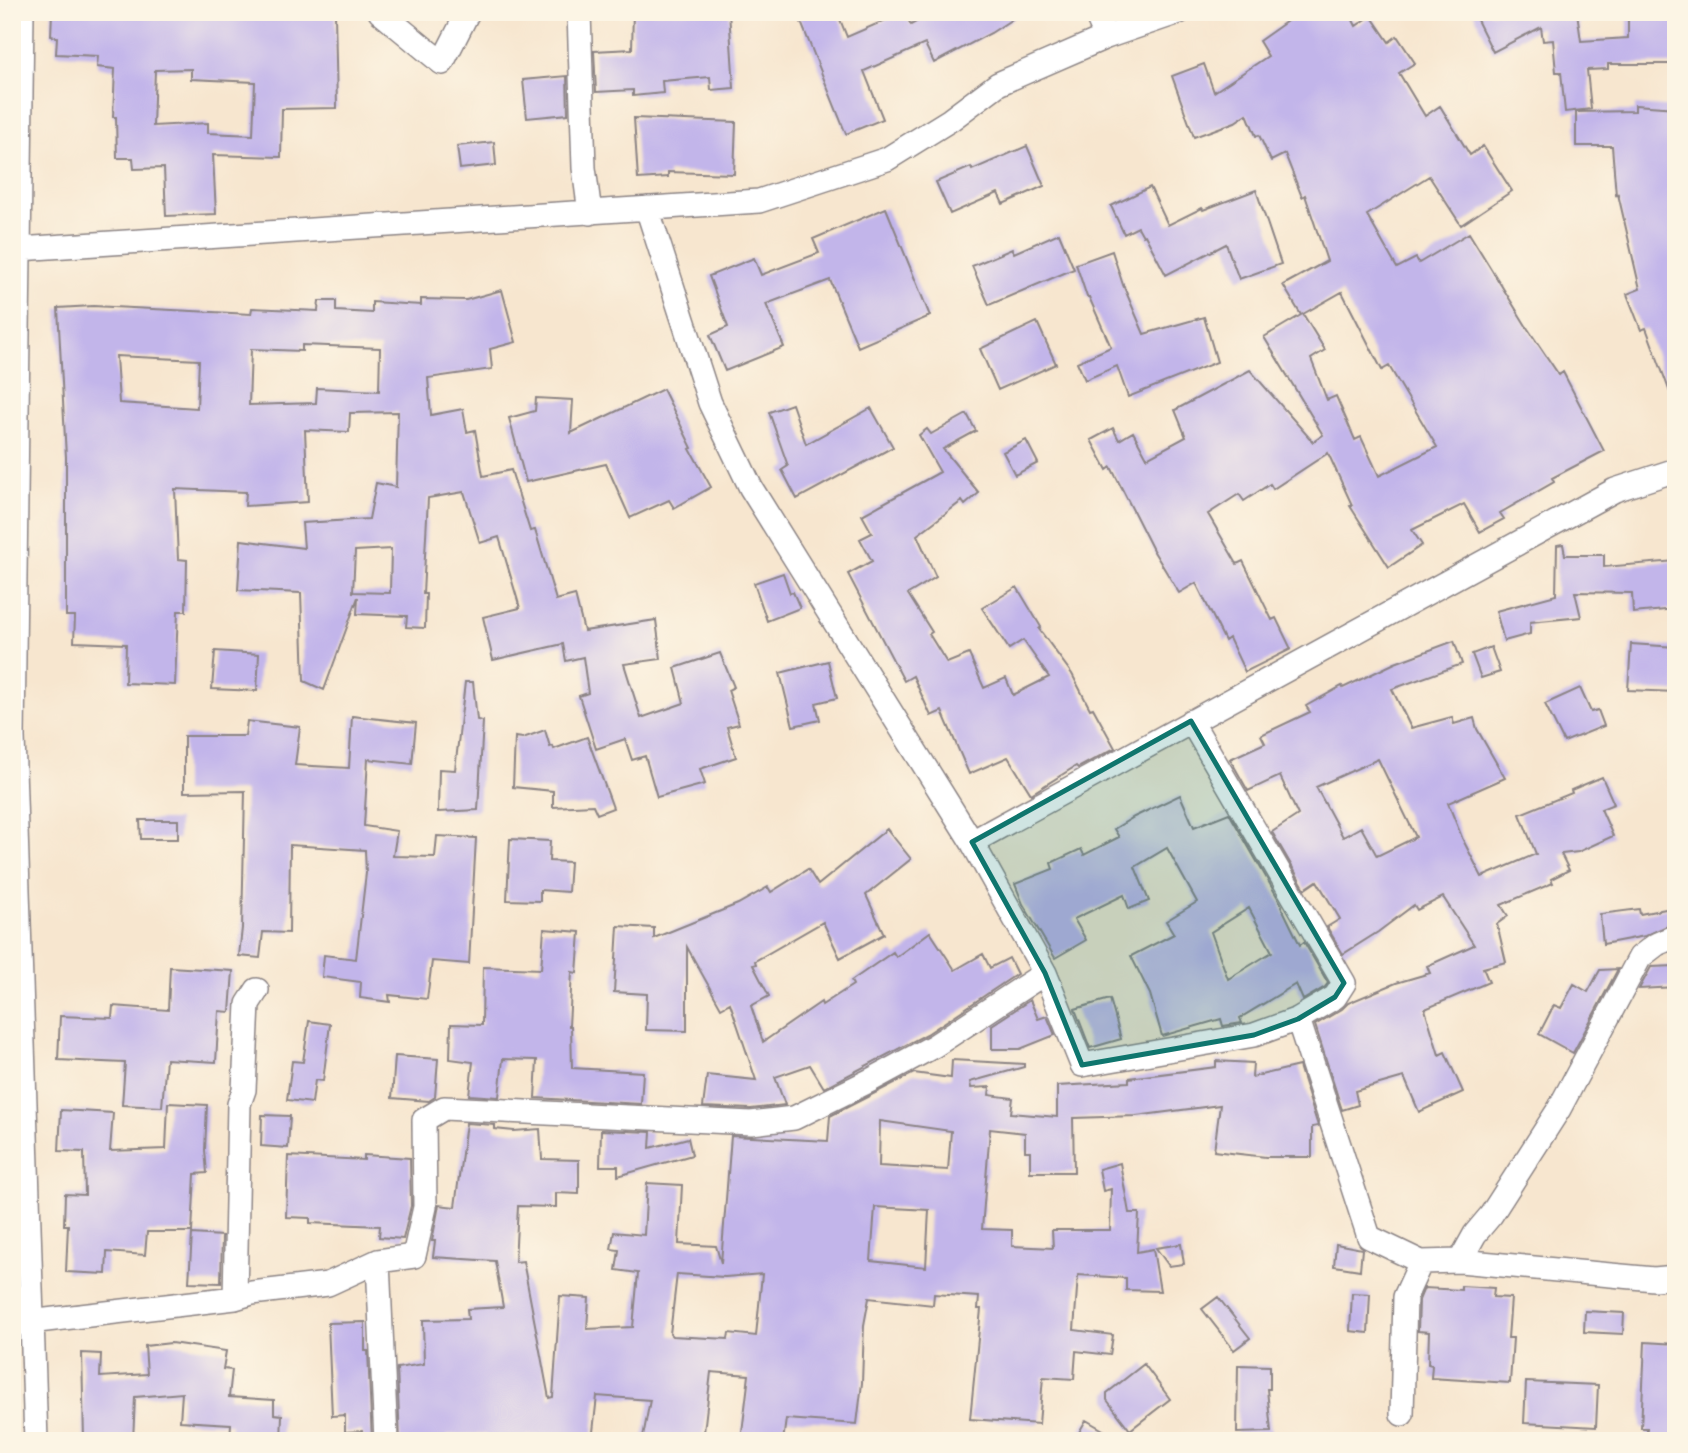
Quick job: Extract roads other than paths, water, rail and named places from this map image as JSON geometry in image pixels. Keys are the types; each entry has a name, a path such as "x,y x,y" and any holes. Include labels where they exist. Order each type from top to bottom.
{"street":[{"path":"22,12 16,212 19,249 13,737 21,1324 36,1441"},
{"path":"380,12 442,63 468,12"},
{"path":"579,12 584,168 590,213"},
{"path":"1095,12 1107,37"},
{"path":"19,249 759,201 887,159 950,120 998,84 1107,37 1179,12"},
{"path":"647,208 710,403 751,488 972,842 1045,973 1082,1065 1254,1035 1297,1019 1335,997 1344,983 1191,721"},
{"path":"972,842 1615,490 1676,470"},
{"path":"1460,1261 1475,1234 1559,1109 1640,957 1657,944 1676,936"},
{"path":"21,1324 328,1284 378,1261 414,1256 425,1207 424,1120 444,1108 751,1123 794,1118 934,1046 1045,973"},
{"path":"235,1298 239,1104 244,1090 248,1004 257,990"},
{"path":"1297,1019 1368,1237 1421,1262 1460,1261 1654,1279 1676,1277"},
{"path":"378,1261 386,1441"},
{"path":"1402,1414 1405,1297 1421,1262"}]}
